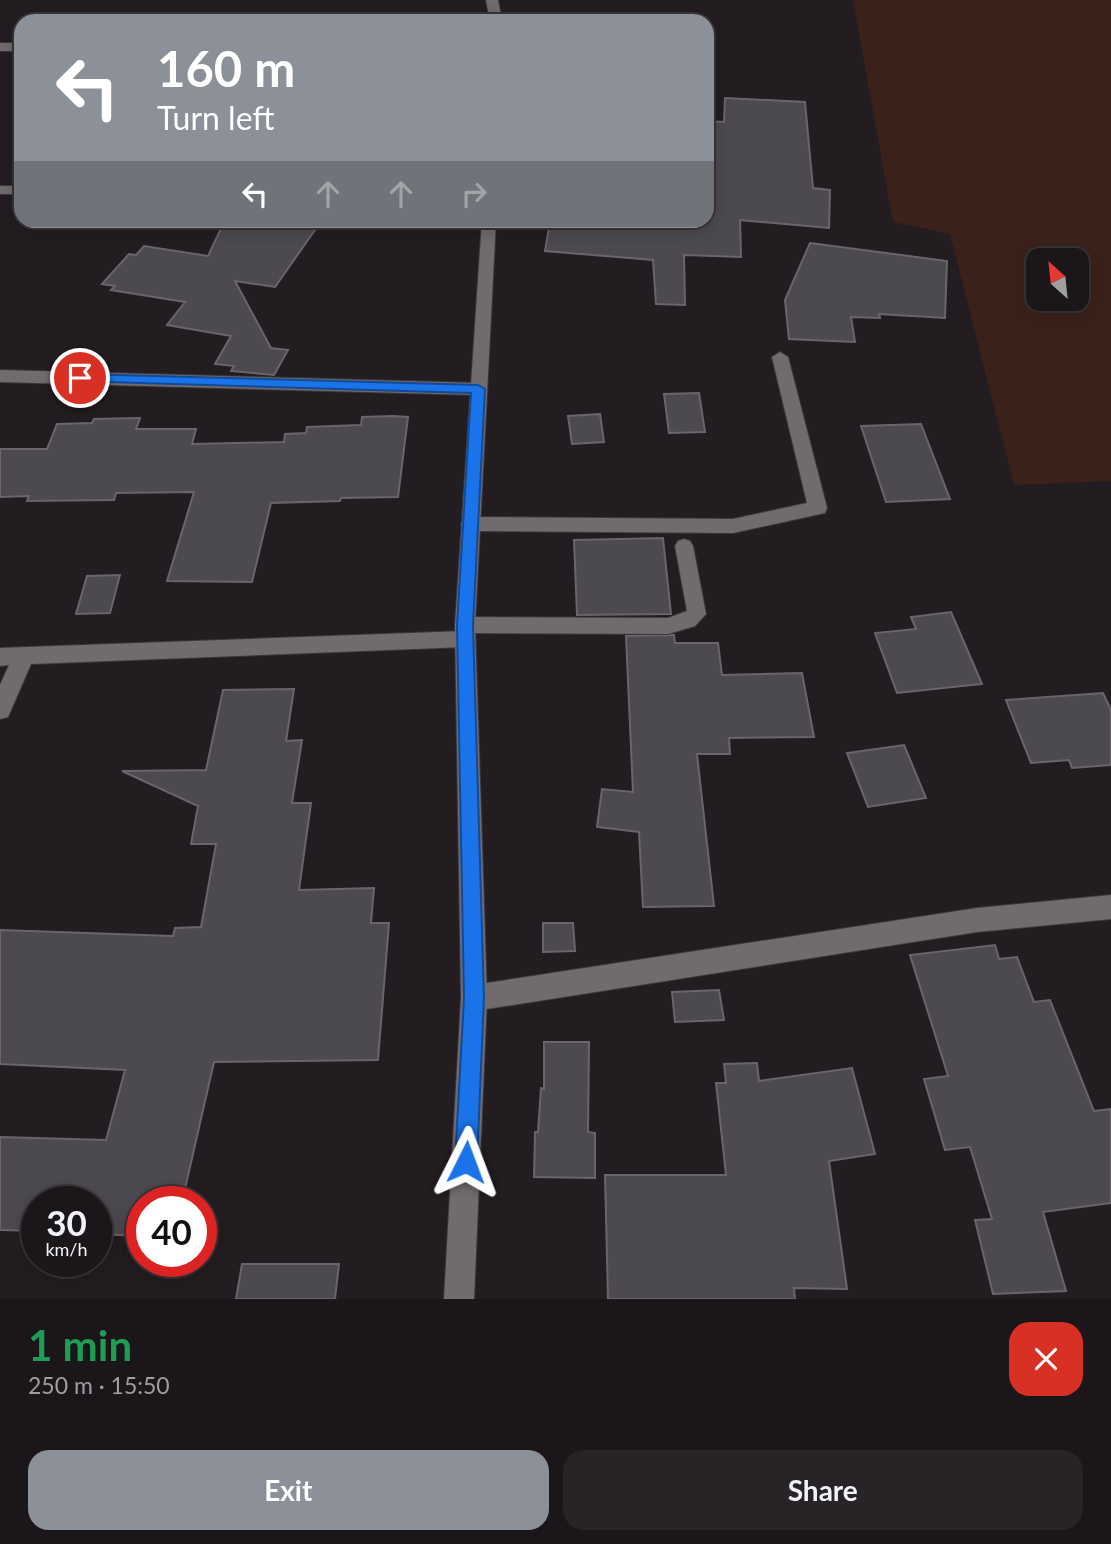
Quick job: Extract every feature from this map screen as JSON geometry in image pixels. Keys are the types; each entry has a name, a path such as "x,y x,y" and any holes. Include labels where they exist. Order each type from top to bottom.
{"street":[{"path":"459,1299 474,998 465,632 488,228"},
{"path":"471,524 733,526 818,508 780,357"},
{"path":"0,376 478,389"},
{"path":"0,657 465,632"},
{"path":"0,710 24,655"},
{"path":"474,998 977,920 1111,907"}],"lane":[{"path":"465,632 668,626 688,621 697,614 684,546"}],"shaded area":[{"path":"853,0 1111,0 1111,481 1014,485 950,234 893,222"}],"building":[{"path":"725,98 805,102 813,188 830,190 829,228 740,220 741,257 684,255 685,305 656,304 653,260 545,251 549,228 714,228 714,121 724,122"},
{"path":"221,228 316,228 275,287 235,281 271,348 288,350 274,375 231,371 234,366 215,364 231,336 167,325 185,302 111,290 115,286 102,284 129,254 136,255 144,246 208,256"},
{"path":"810,243 947,261 945,318 879,314 880,318 851,317 855,342 789,339 785,300"},
{"path":"699,393 705,432 669,433 664,394"},
{"path":"600,414 604,442 572,444 568,416"},
{"path":"362,417 408,417 398,497 271,503 252,582 167,581 194,492 116,493 114,500 27,501 29,496 0,497 0,449 47,449 57,424 92,423 94,419 140,418 136,429 196,429 192,444 284,442 285,434 306,433 307,427 361,425"},
{"path":"921,424 950,499 886,502 861,426"},
{"path":"663,538 671,614 577,615 574,540"},
{"path":"120,575 110,613 76,614 87,576"},
{"path":"951,612 982,684 897,693 875,633 916,629 911,617"},
{"path":"674,635 675,643 718,643 722,675 802,673 814,737 729,738 730,754 697,754 714,906 643,907 639,832 597,827 602,789 633,792 626,636"},
{"path":"294,689 286,741 302,740 292,803 311,803 299,890 374,888 371,923 389,923 378,1060 214,1062 186,1186 126,1186 126,1235 112,1235 112,1186 21,1186 21,1231 0,1230 0,1137 106,1140 125,1070 0,1064 0,930 173,936 175,928 201,927 216,844 191,844 198,806 122,771 206,770 223,690"},
{"path":"1103,693 1111,710 1111,765 1072,768 1069,760 1031,763 1006,700"},
{"path":"904,745 926,798 868,807 847,753"},
{"path":"543,923 573,923 575,951 543,952"},
{"path":"995,945 999,959 1017,957 1034,1002 1050,1000 1094,1111 1111,1109 1111,1203 1043,1212 1066,1291 993,1294 975,1220 992,1219 970,1147 945,1150 924,1079 948,1076 910,955"},
{"path":"719,990 724,1020 675,1022 672,992"},
{"path":"544,1042 589,1042 588,1132 595,1133 595,1178 534,1177 535,1132 538,1132 541,1088 544,1089"},
{"path":"757,1063 759,1081 852,1068 875,1154 829,1161 847,1289 794,1288 795,1299 608,1299 605,1175 726,1175 716,1083 726,1083 724,1064"},
{"path":"242,1264 339,1264 335,1299 236,1299"}],"route":[{"path":"80,378 478,389 465,625 474,998 466,1162"}]}
